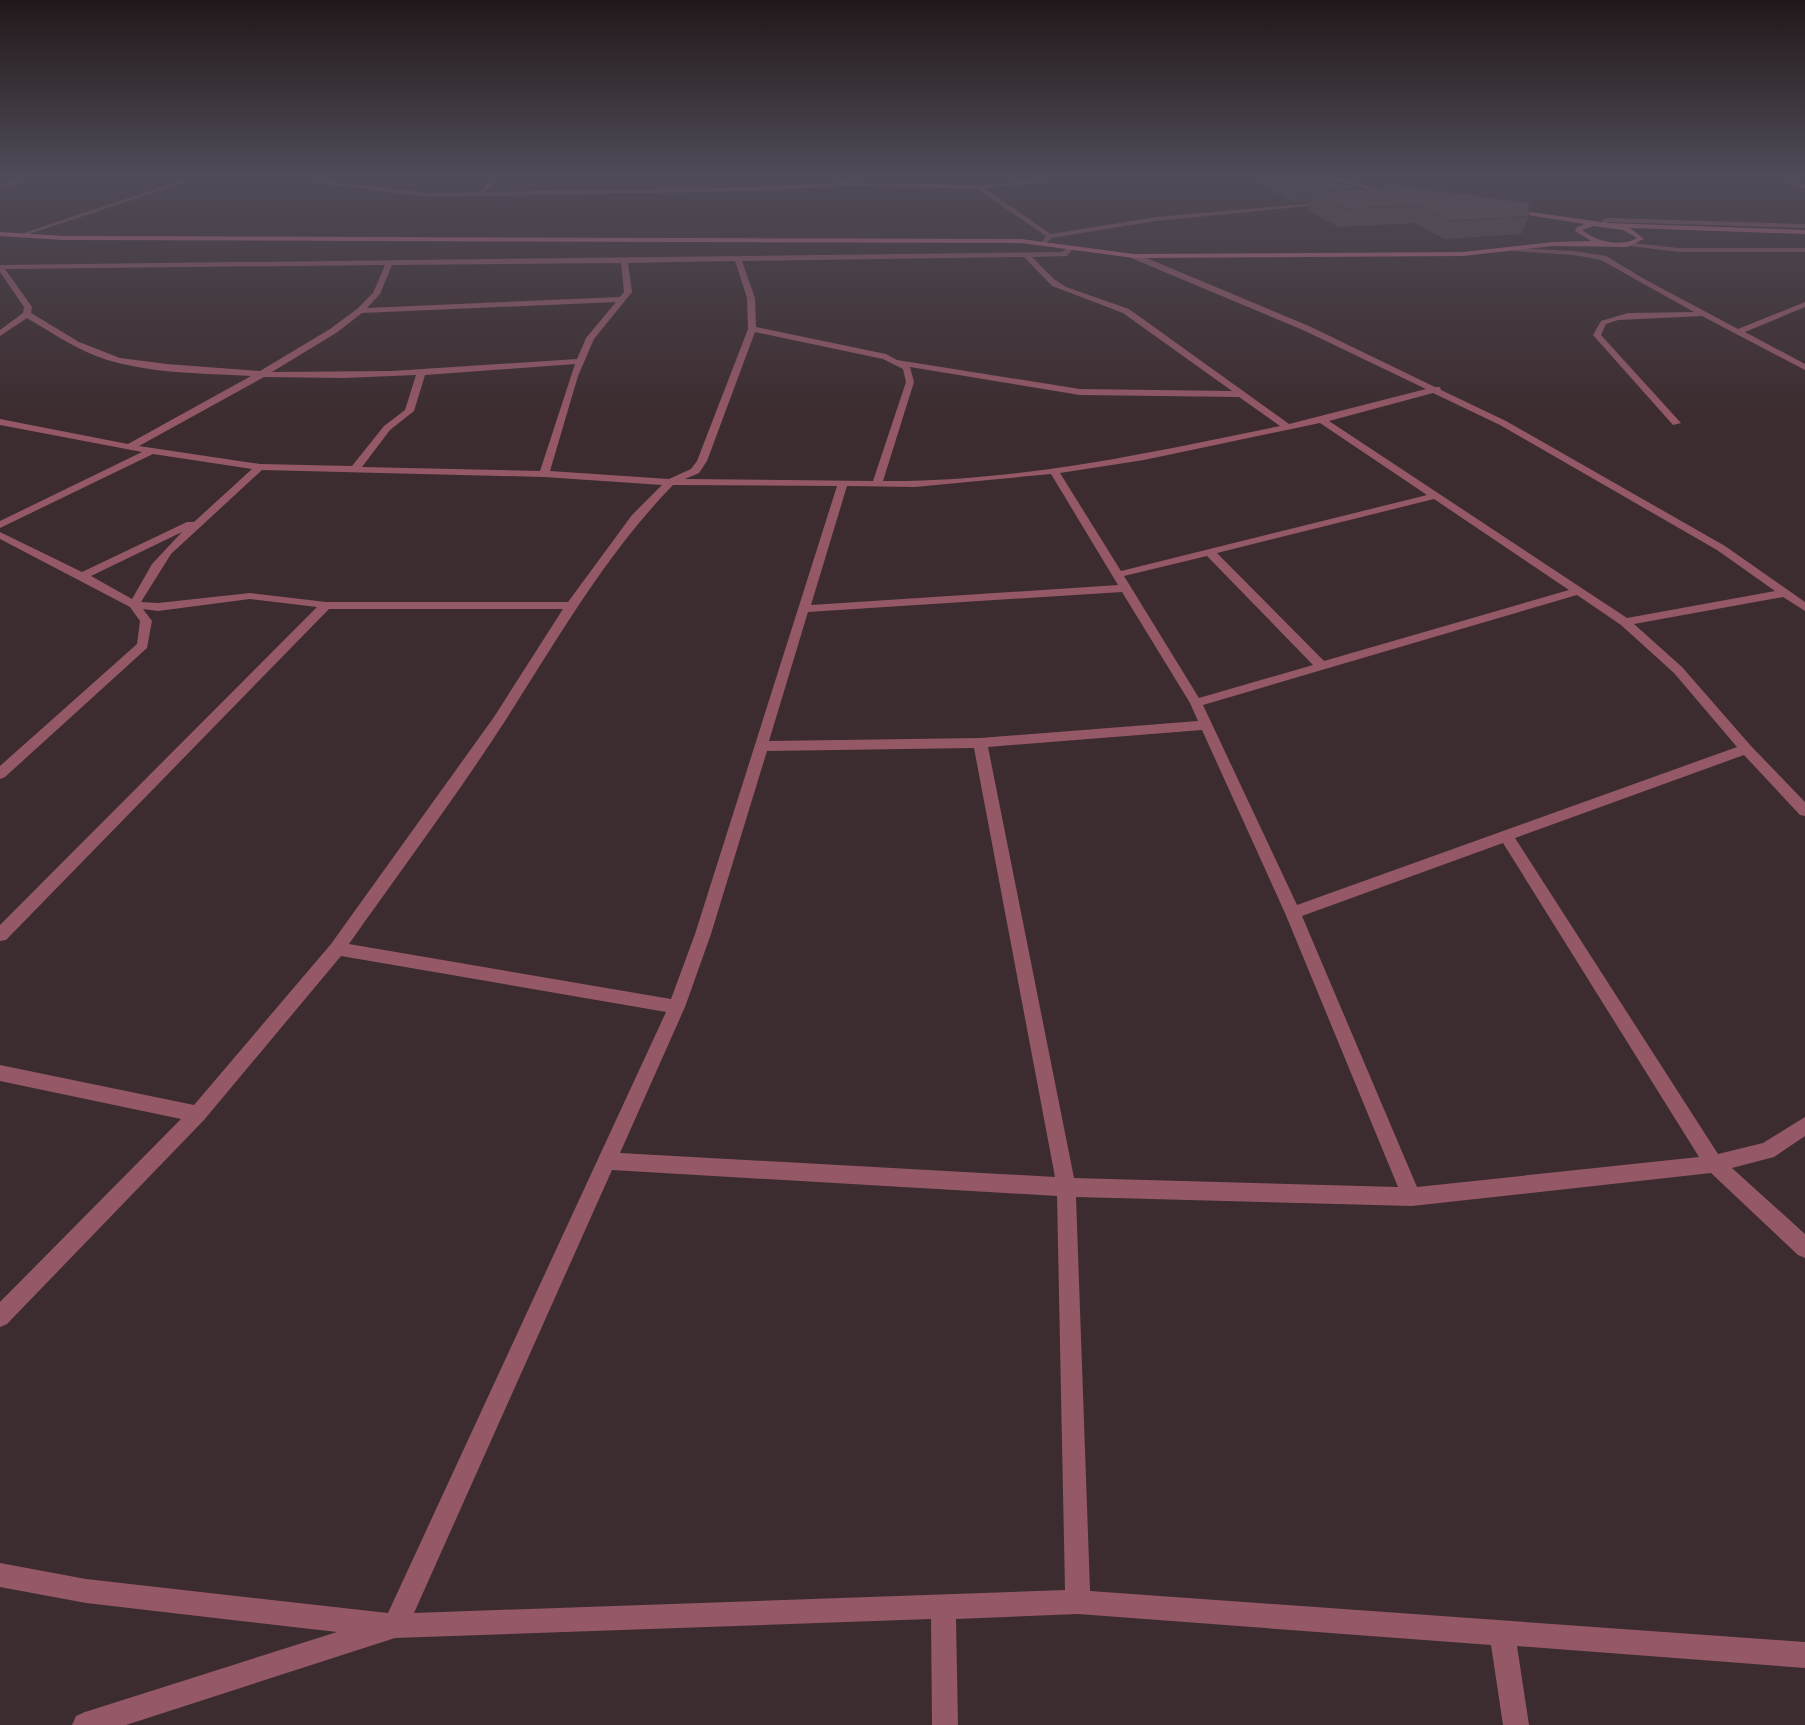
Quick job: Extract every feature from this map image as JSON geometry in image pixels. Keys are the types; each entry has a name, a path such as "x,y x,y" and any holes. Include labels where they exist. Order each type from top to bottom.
{"street":[{"path":"0,267 389,264 996,254"},
{"path":"1026,254 1055,284 1071,292 1120,307 1287,427"},
{"path":"1122,254 1381,254"},
{"path":"1583,254 1603,258 1702,314 1805,367"},
{"path":"1603,258 1607,254"},
{"path":"1134,256 1306,328 1437,389 1503,423 1721,548 1805,607"},
{"path":"0,1317 198,1114 337,949 499,720 571,606 636,518 670,482 695,471 702,461 752,328 751,298 738,259"},
{"path":"544,474 580,361 590,338 628,292 624,261"},
{"path":"131,446 260,375 333,331 360,311 376,294 389,264"},
{"path":"0,267 28,307 27,314 0,334"},
{"path":"360,311 624,299"},
{"path":"1738,332 1805,304"},
{"path":"27,314 84,348 107,357 135,363 260,375 422,373 580,361"},
{"path":"1676,423 1597,334 1598,328 1606,321 1620,318 1702,314"},
{"path":"752,328 886,357 907,368 910,382 877,484"},
{"path":"898,362 1080,392 1242,394"},
{"path":"355,469 387,428 409,411 422,373"},
{"path":"0,422 152,451 260,467 544,474 670,482 915,484 1054,471 1144,457 1322,420 1437,389"},
{"path":"1322,420 1625,622 1678,670 1746,749 1805,811"},
{"path":"0,525 152,451"},
{"path":"134,605 161,559 260,467"},
{"path":"1054,471 1196,703 1293,914 1412,1197"},
{"path":"85,1725 396,1626 678,1007 805,609 842,484"},
{"path":"805,609 1120,582 1209,552 1435,496"},
{"path":"82,576 208,515"},
{"path":"0,535 134,605 146,621 142,645 0,774"},
{"path":"1209,552 1322,667"},
{"path":"1196,703 1578,591"},
{"path":"1625,622 1786,593"},
{"path":"134,605 158,607 250,596 326,605 571,606"},
{"path":"0,935 326,605"},
{"path":"761,746 980,743 1206,725"},
{"path":"980,743 1066,1187 1078,1602"},
{"path":"1293,914 1746,749"},
{"path":"1506,836 1714,1164 1805,1248"},
{"path":"337,949 678,1007"},
{"path":"0,1073 198,1114"},
{"path":"607,1161 1066,1187 1412,1197 1714,1164 1767,1151 1805,1126"},
{"path":"0,1575 86,1591 396,1626 1078,1602 1805,1655"},
{"path":"943,1607 945,1725"},
{"path":"1502,1633 1516,1725"}]}
